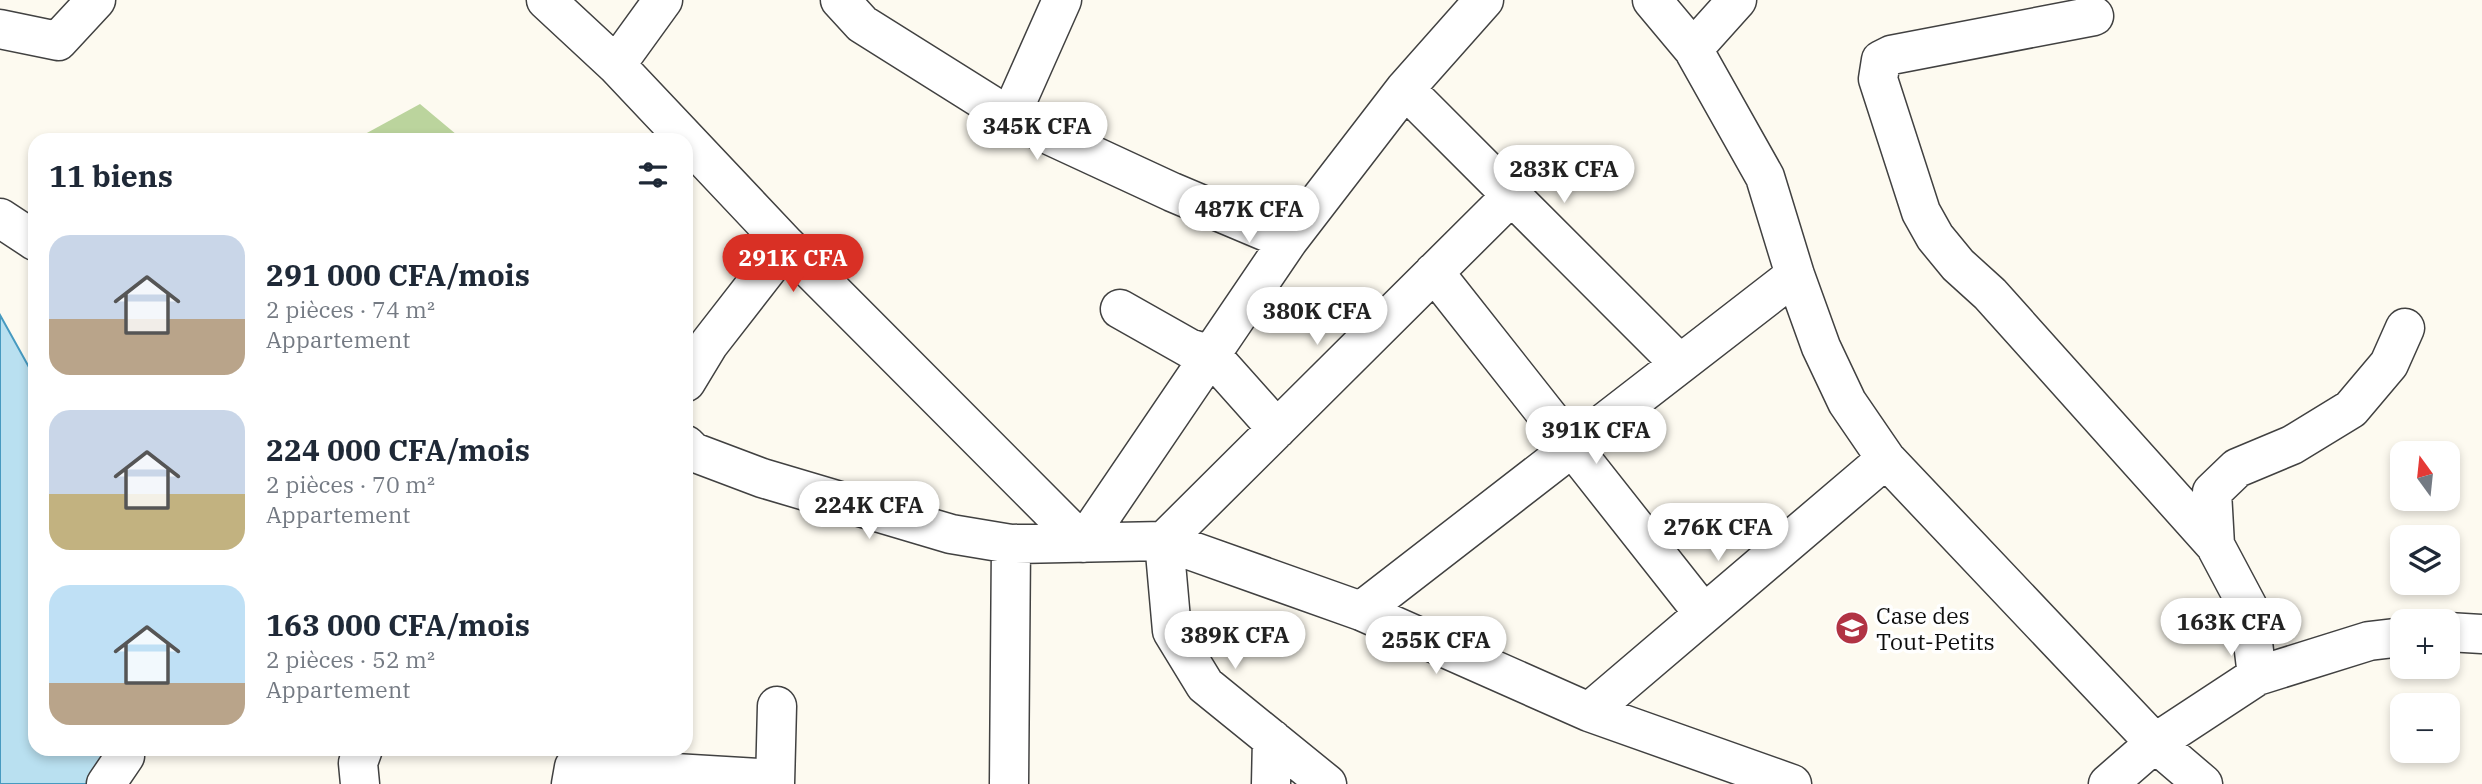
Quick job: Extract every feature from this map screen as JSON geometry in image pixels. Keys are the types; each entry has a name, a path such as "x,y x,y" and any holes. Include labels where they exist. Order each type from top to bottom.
{"street":[{"path":"0,29 58,41 96,0"},
{"path":"546,0 616,65 680,133"},
{"path":"616,65 663,0"},
{"path":"840,0 862,24 1010,117 1172,192 1288,241"},
{"path":"1010,117 1062,0"},
{"path":"1083,543 1288,241 1405,89 1484,0"},
{"path":"1652,0 1693,49 1765,177 1795,275 1821,347 1847,402 1886,460 2155,743 2203,784"},
{"path":"1693,49 1737,0"},
{"path":"2094,16 1891,55 1881,60 1878,79 1921,212 1935,237 1958,265 1990,294 2215,545 2249,609 2257,676"},
{"path":"1405,89 1680,364"},
{"path":"693,147 786,245 1083,543"},
{"path":"1164,541 1512,195"},
{"path":"0,218 28,237"},
{"path":"693,370 709,344 786,245"},
{"path":"1434,272 1704,614"},
{"path":"1361,611 1795,275"},
{"path":"1120,309 1189,348 1211,355 1277,429"},
{"path":"2215,545 2213,492 2237,468 2291,445 2351,409 2389,365 2405,328"},
{"path":"693,451 762,478 951,534 1011,544 1164,541 1361,611 1590,712 1792,784"},
{"path":"1590,712 1886,460"},
{"path":"1164,541 1172,631 1205,685 1327,784"},
{"path":"1009,784 1011,544"},
{"path":"2460,633 2482,634"},
{"path":"2108,784 2155,743 2257,676 2369,641 2390,639"},
{"path":"571,784 574,767 775,782 777,706"},
{"path":"1271,784 1272,739"},
{"path":"360,756 358,763 360,784"}],"green space":[{"path":"420,104 455,133 367,133"}],"water":[{"path":"0,315 28,365 28,756 106,756 90,784 0,784"}],"place":[{"name":"Case des Tout-Petits","path":"1852,628"}]}
